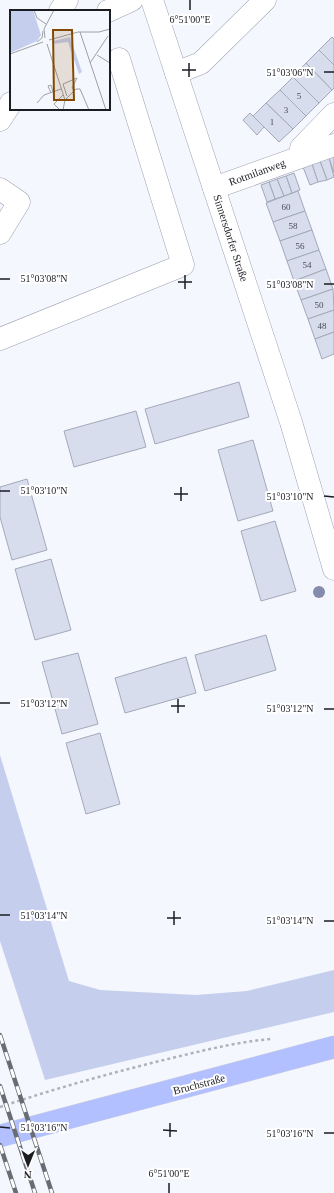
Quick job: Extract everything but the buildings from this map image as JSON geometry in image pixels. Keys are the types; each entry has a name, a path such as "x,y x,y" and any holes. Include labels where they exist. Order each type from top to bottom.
{"main road":[{"name":"Bruchstraße","path":"0,1136 334,1047"}],"street":[{"path":"61,10 67,0"},
{"path":"110,10 132,0"},
{"name":"Sinnersdorfer Straße","path":"152,0 291,422 334,569"},
{"path":"176,73 201,63 265,0"},
{"path":"0,339 183,265 119,59"},
{"path":"0,120 10,105"},
{"name":"Rotmilanweg","path":"300,157 301,148 334,114"},
{"name":"Rotmilanweg","path":"214,188 334,145"},
{"path":"0,189 19,202 0,233"}],"path":[{"path":"0,1107 52,1089 244,1041"}],"shaded area":[{"path":"0,755 69,981 100,990 196,995 247,991 334,970 334,1012 45,1080 0,941"}],"railway":[{"path":"0,1035 52,1193"},
{"path":"0,1086 35,1193"},
{"path":"0,1145 16,1193"}]}
